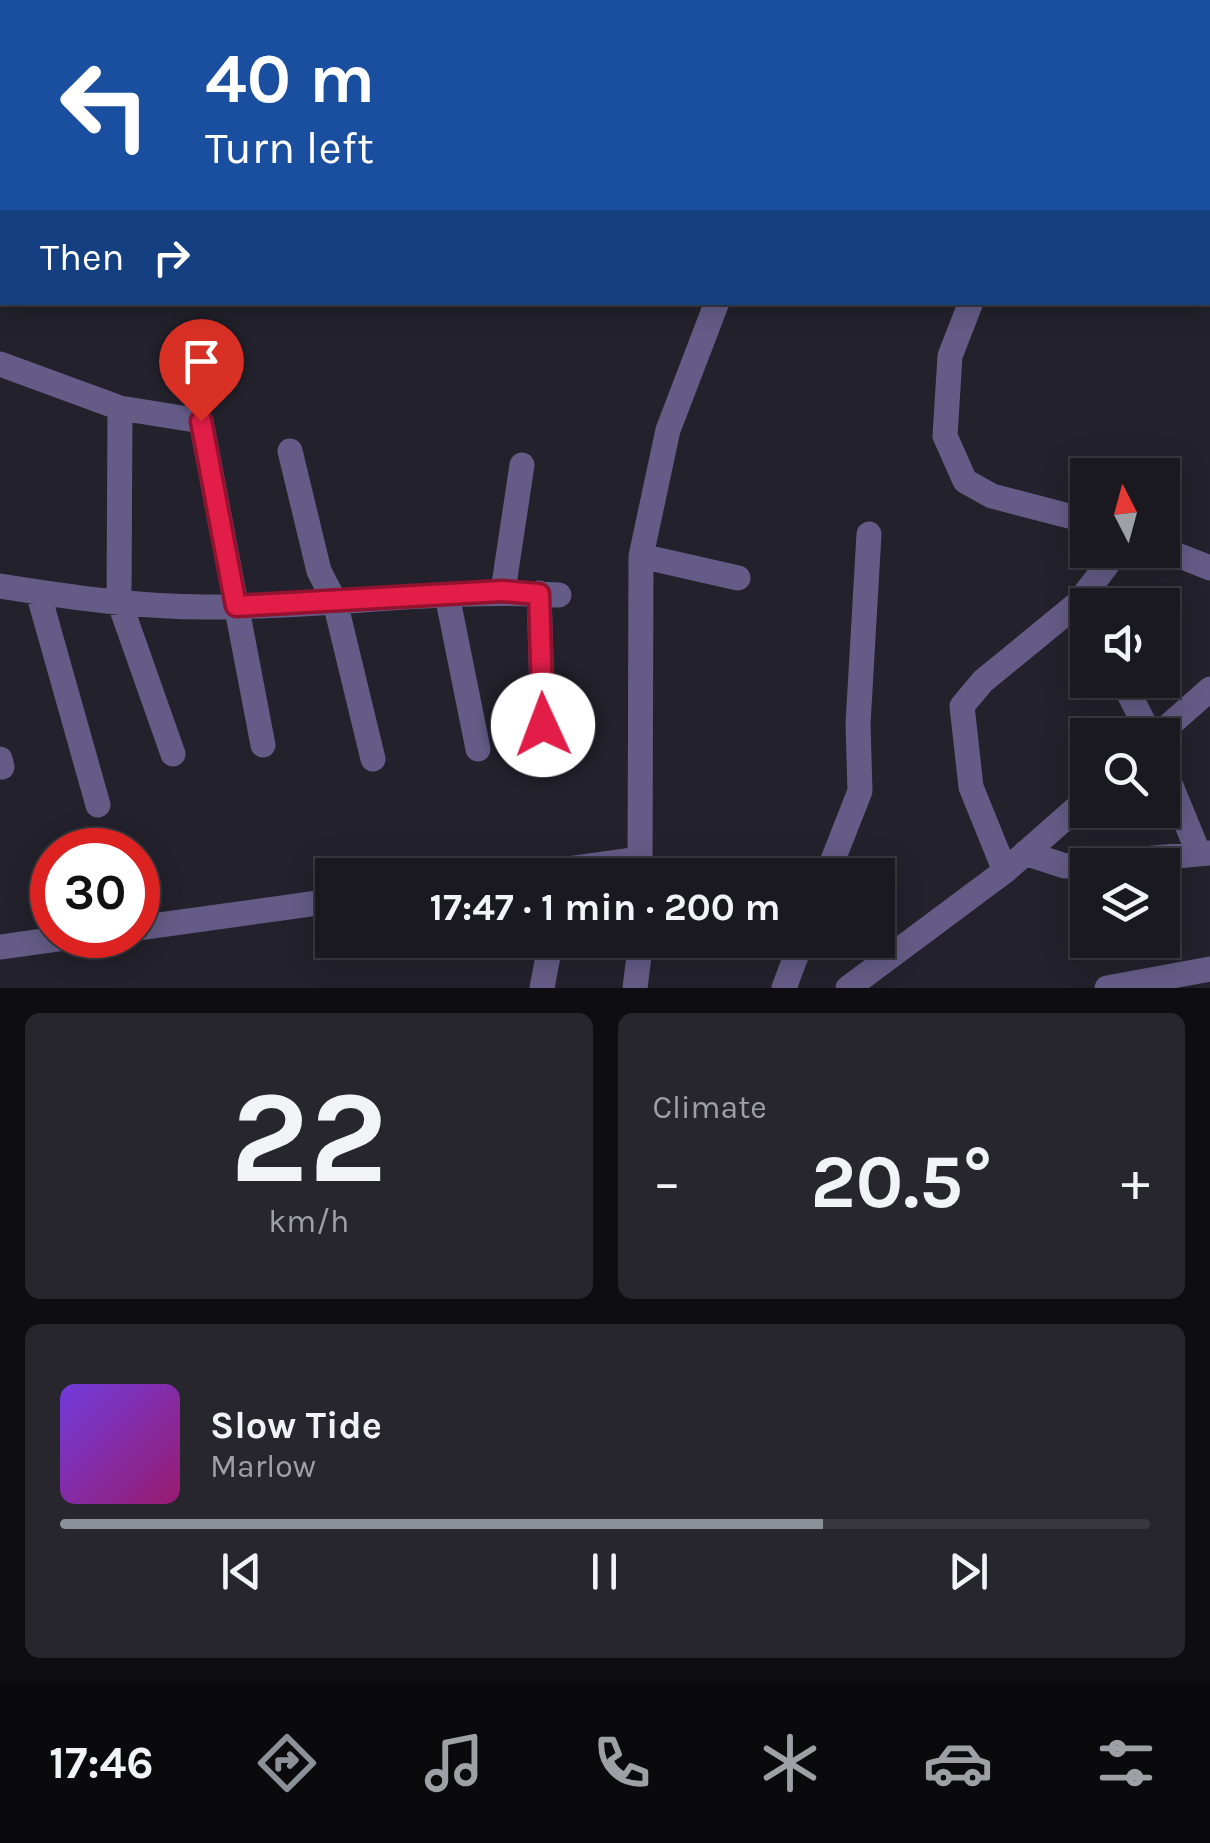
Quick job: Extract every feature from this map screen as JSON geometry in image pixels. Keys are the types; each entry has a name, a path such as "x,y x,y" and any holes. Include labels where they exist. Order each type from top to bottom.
{"street":[{"path":"640,858 641,556 668,430 716,305"},
{"path":"970,305 950,356 944,436 965,481 992,496 1070,516"},
{"path":"0,364 120,408 201,421 263,744"},
{"path":"120,408 119,601 173,754"},
{"path":"290,451 319,571 335,602 373,758"},
{"path":"502,591 522,465"},
{"path":"835,858 860,792 858,724 869,534"},
{"path":"641,556 738,578"},
{"path":"1180,556 1210,568"},
{"path":"1004,871 971,786 962,706 982,681 1077,604 1105,568"},
{"path":"0,586 119,601 236,606 502,591 549,594 543,725"},
{"path":"38,592 98,805"},
{"path":"447,595 478,749"},
{"path":"1178,718 1210,690"},
{"path":"1025,853 1065,866 1204,854 1180,803"},
{"path":"848,988 1004,871 1070,814"},
{"path":"160,925 315,903"},
{"path":"0,947 30,943"},
{"path":"542,988 548,958"},
{"path":"635,988 638,958"},
{"path":"784,988 795,958"},
{"path":"1107,988 1210,969"}],"route":[{"path":"201,421 236,606 502,591 539,594 543,725"}]}
